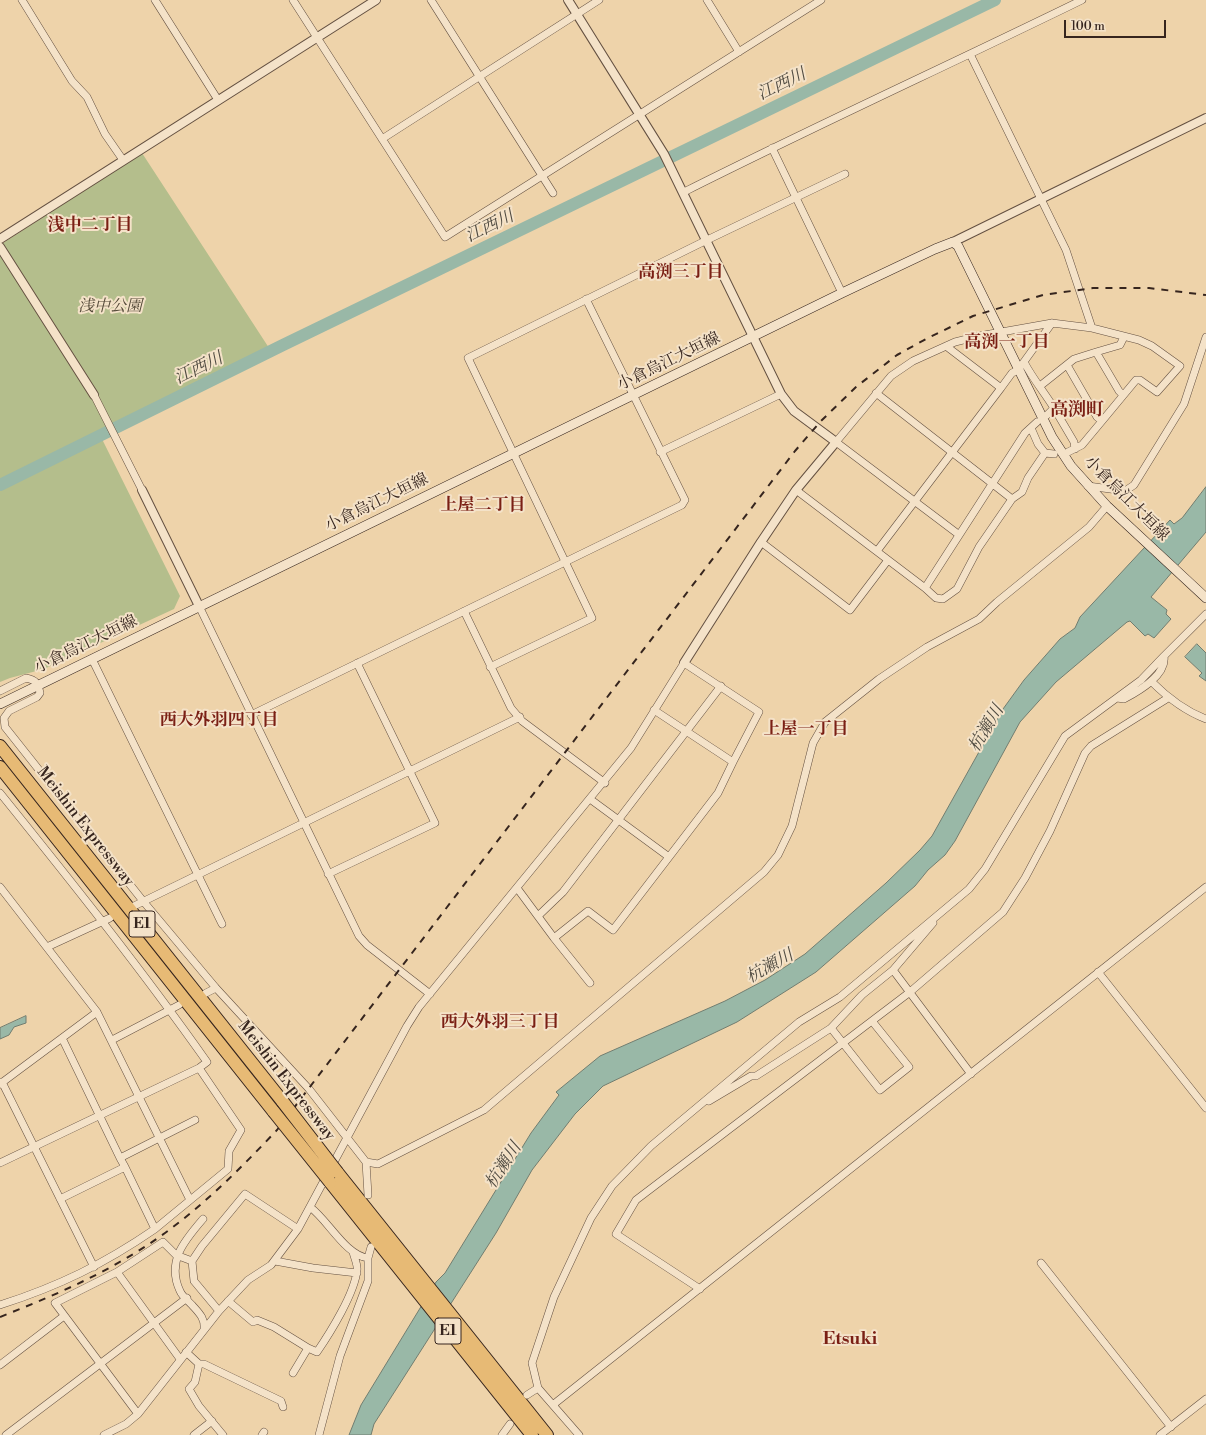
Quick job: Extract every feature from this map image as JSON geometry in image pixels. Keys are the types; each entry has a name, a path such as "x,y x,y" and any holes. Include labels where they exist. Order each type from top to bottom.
{"highway":[{"name":"Meishin Expressway","path":"0,746 283,1102 337,1172 492,1386 532,1435"},
{"name":"Meishin Expressway","path":"0,767 330,1182 501,1377 547,1435"}],"main road":[{"name":"小倉烏江大垣線","path":"0,704 198,606 632,397 842,293 953,242 958,246 999,332 1021,366 1052,436 1071,466 1110,509 1206,598"}],"street":[{"path":"22,0 72,80 87,97 105,134 123,160"},
{"path":"155,0 218,100"},
{"path":"293,0 445,237 821,0"},
{"path":"0,239 376,0"},
{"path":"431,0 553,193"},
{"path":"568,0 641,114 664,154 683,190 781,394 794,411 814,427 958,534"},
{"path":"382,139 599,0"},
{"path":"683,190 1082,0"},
{"path":"710,1 739,52"},
{"path":"970,54 1042,198 1066,250 1092,328"},
{"path":"953,242 1206,118"},
{"path":"772,148 842,293"},
{"path":"490,667 592,618 468,358 844,174"},
{"path":"0,247 94,395 110,424 359,936 392,965 430,994"},
{"path":"251,715 682,505 685,500 632,397 586,299"},
{"path":"876,551 915,502 1012,373 1021,366 1052,324"},
{"path":"104,1435 114,1433 138,1414 219,1311 248,1280 275,1261 298,1229 407,1026 430,994 605,782 631,748 761,542 796,490 891,376 912,361 955,342 999,332 1052,324 1092,328 1152,346 1180,366 1157,392 1140,380 1136,380 1082,445 1068,452"},
{"path":"1040,386 1074,359 1120,345 1124,337"},
{"path":"1088,486 1125,490 1134,485 1184,404 1206,337"},
{"path":"946,346 1001,388"},
{"path":"1096,352 1118,391 1122,395"},
{"path":"1067,365 1097,417 1102,421"},
{"path":"1021,366 1036,384 1040,386 1074,442 1075,449"},
{"path":"876,393 1012,499"},
{"path":"660,452 781,394"},
{"path":"1046,415 1054,408"},
{"path":"925,588 958,534 1031,428 1037,422"},
{"path":"1031,428 1038,444 1045,454"},
{"path":"796,490 936,598 943,599 957,589 980,547 1012,499 1022,492 1028,478 1045,454"},
{"path":"1045,454 1054,454"},
{"path":"366,1162 378,1164 484,1110 764,872 778,855 792,826 813,743 825,722 879,679 927,647 979,619 997,602 1110,509"},
{"path":"761,542 850,610 888,560"},
{"path":"464,611 511,708 544,737 605,782"},
{"path":"579,1435 554,1404 538,1388 532,1363 554,1297 591,1218 612,1186 651,1146 799,1022 840,998 969,889 984,869 1065,736 1141,680 1206,614"},
{"path":"1117,698 1124,699 1152,682 1165,661 1164,656"},
{"path":"92,659 222,924"},
{"path":"328,874 435,823 357,663"},
{"path":"554,938 588,912 613,930 718,793 732,762 759,712 684,663"},
{"path":"0,691 26,678 35,680 40,693 37,697 9,711 4,718 5,727 143,901 216,988 304,1084 347,1137 366,1162 368,1195"},
{"path":"1152,682 1168,698 1190,713 1206,719"},
{"path":"538,916 563,892 720,686"},
{"path":"700,1289 616,1234 636,1200 910,992 1010,905 1050,831 1088,750 1168,698"},
{"path":"654,710 732,762"},
{"path":"134,906 520,717"},
{"path":"0,793 170,1010 207,1062 199,1068 0,1163"},
{"path":"590,799 669,857"},
{"path":"0,886 97,1012 140,1096 190,1200"},
{"path":"554,1404 1206,887"},
{"path":"517,888 590,983"},
{"path":"705,1101 712,1100 751,1076 756,1076 831,1028 862,994 893,970 932,924 936,916"},
{"path":"47,947 110,918"},
{"path":"893,970 971,1074"},
{"path":"1098,972 1206,1108"},
{"path":"206,993 216,988"},
{"path":"112,1040 179,1005"},
{"path":"94,1267 35,1146 1,1083 97,1012"},
{"path":"831,1028 880,1090 908,1067 872,1021"},
{"path":"62,1038 155,1229"},
{"path":"0,1305 43,1291 120,1253 155,1229 228,1169 229,1151 241,1130 199,1068"},
{"path":"120,1158 195,1120"},
{"path":"60,1199 125,1167"},
{"path":"219,1311 194,1281 192,1261 202,1246 245,1194 298,1229"},
{"path":"310,1207 353,1252 368,1258"},
{"path":"203,1219 184,1242 177,1255 175,1270 180,1291 202,1317 204,1329"},
{"path":"138,1414 55,1303 117,1272 163,1242 177,1255 192,1261"},
{"path":"318,1435 340,1356 368,1281 368,1258 371,1247"},
{"path":"228,1301 253,1322 257,1320 274,1327 317,1352 327,1337 354,1283 358,1269 353,1252"},
{"path":"275,1261 313,1268 356,1272"},
{"path":"1041,1263 1171,1427"},
{"path":"117,1272 180,1359"},
{"path":"6,1435 186,1298"},
{"path":"0,1365 64,1316"},
{"path":"293,1373 308,1348"},
{"path":"186,1352 199,1364 204,1364 281,1401 283,1407"},
{"path":"199,1364 195,1382 189,1389 199,1406 224,1435"},
{"path":"527,1396 538,1388"},
{"path":"1160,1435 1206,1399"},
{"path":"194,1435 212,1421"},
{"path":"502,1435 510,1424"}],"green space":[{"name":"浅中公園","path":"142,153 271,351 100,435 180,596 174,609 44,669 0,682 0,245"}],"shaded area":[{"path":"1206,487 1206,532 1151,597 1167,610 1166,614 1171,619 1154,638 1148,634 1145,636 1130,621 1127,622 1056,682 1020,722 955,841 945,855 928,870 915,886 816,972 737,1022 603,1086 575,1114 532,1170 496,1233 374,1424 371,1435 349,1435 361,1405 436,1282 445,1273 531,1133 559,1095 556,1092 600,1056 725,1001 765,980 805,954 886,883 920,850 932,836 1003,709 1024,680 1060,639 1075,628 1080,617 1170,520 1174,524 1182,518"},
{"path":"1197,644 1206,653 1206,681 1199,676 1202,673 1185,657"},
{"path":"26,1016 26,1023 14,1027 9,1035 0,1039 0,1028"}],"waterway":[{"name":"江西川","path":"0,485 283,345 995,0"}],"railway":[{"path":"0,1317 106,1270 146,1246 165,1233 209,1197 277,1130 795,451 820,422 856,387 897,355 926,339 973,316 1043,295 1093,288 1149,288 1206,295"}],"district":[{"name":"浅中二丁目","path":"90,226"},
{"name":"高渕三丁目","path":"681,273"},
{"name":"高渕一丁目","path":"1007,343"},
{"name":"高渕町","path":"1077,411"},
{"name":"上屋二丁目","path":"483,506"},
{"name":"西大外羽四丁目","path":"219,721"},
{"name":"上屋一丁目","path":"806,730"},
{"name":"西大外羽三丁目","path":"500,1023"},
{"name":"Etsuki","path":"850,1340"}],"water label":[{"name":"杭瀬川","path":"987,729"},
{"name":"杭瀬川","path":"770,967"},
{"name":"杭瀬川","path":"504,1166"}]}
